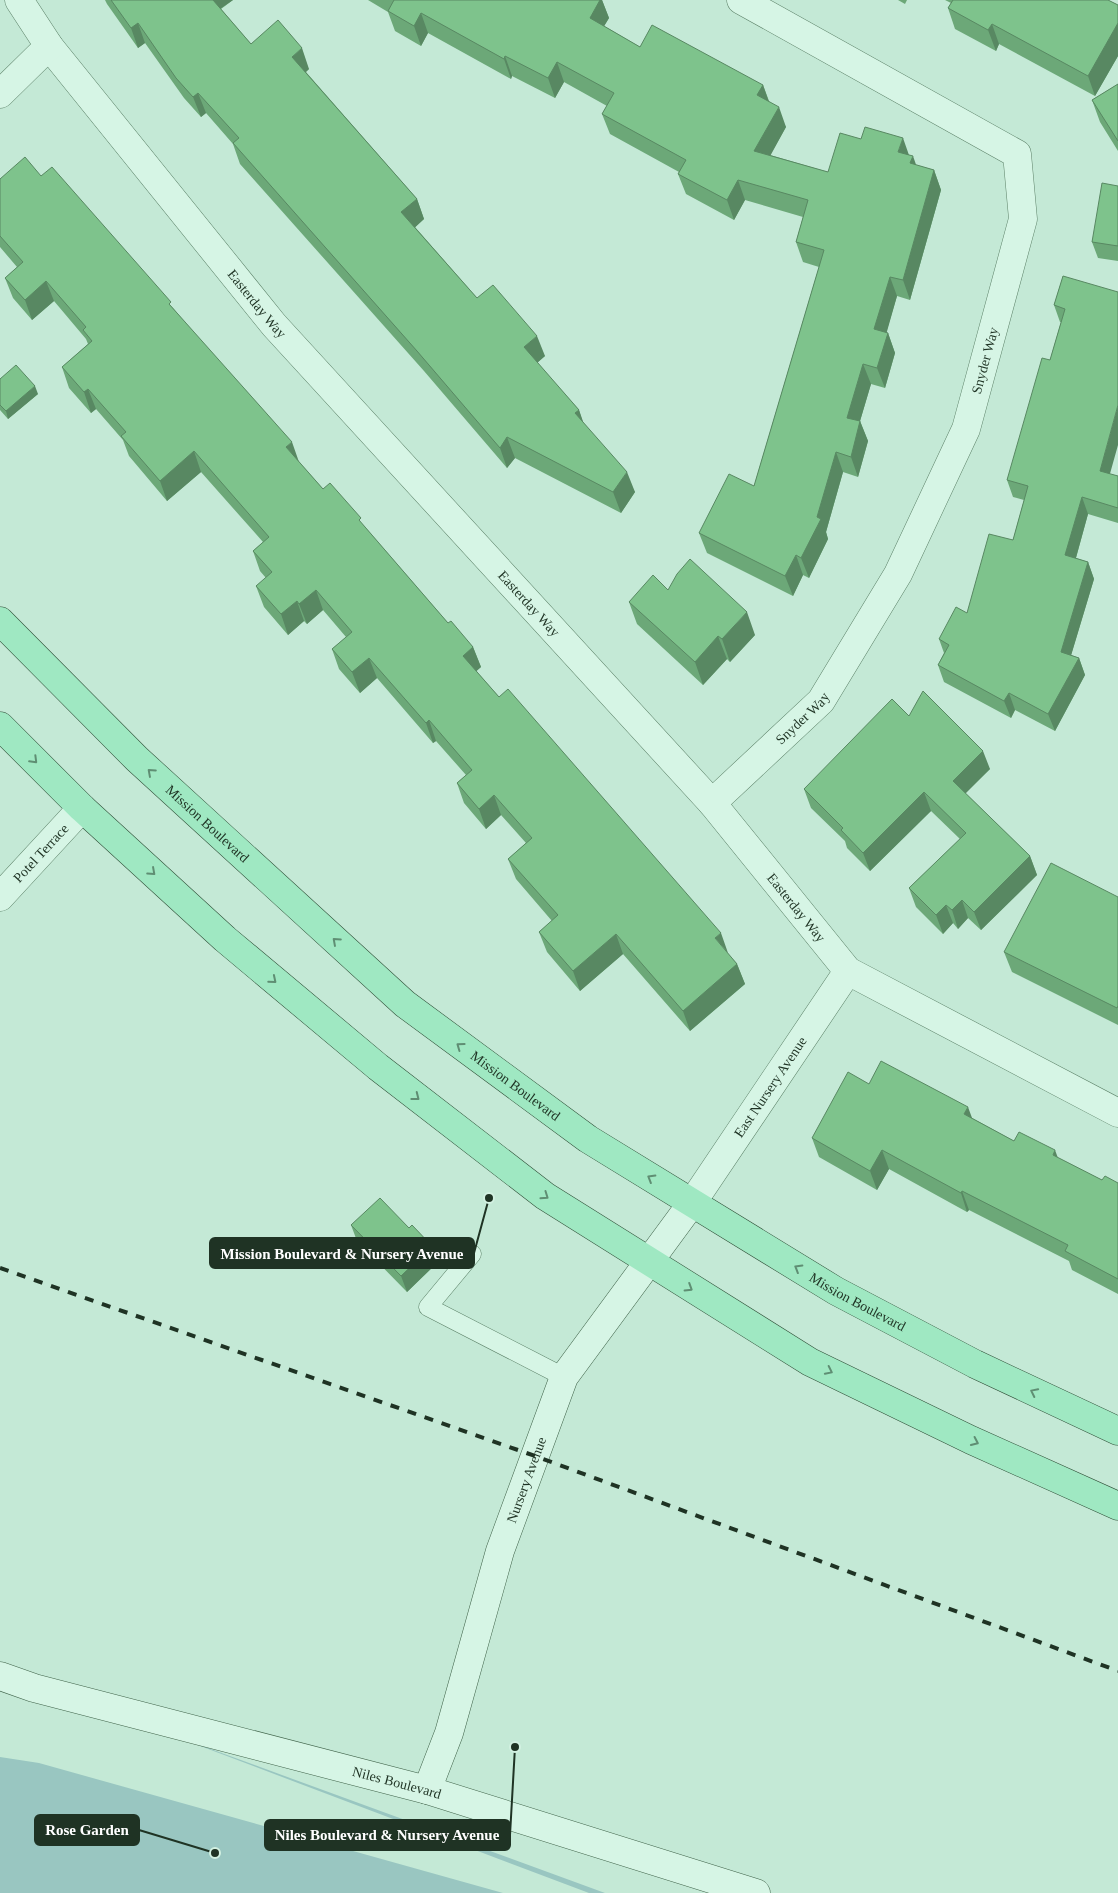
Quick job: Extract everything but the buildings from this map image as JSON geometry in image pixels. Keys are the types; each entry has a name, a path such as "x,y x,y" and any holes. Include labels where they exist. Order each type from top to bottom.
{"main road":[{"name":"Mission Boulevard","path":"0,621 137,760 405,1004 588,1139 844,1295 975,1364 1118,1431"},
{"path":"0,726 82,808 224,939 378,1067 545,1196 810,1362 971,1440 1118,1506"}],"street":[{"name":"Easterday Way","path":"19,0 49,46 274,325 712,803 848,971 1118,1113"},
{"name":"Snyder Way","path":"712,803 821,701 898,574 966,429 1023,219 1017,154 741,0"},
{"path":"0,94 49,46"},
{"name":"Potel Terrace","path":"0,897 82,808"},
{"name":"East Nursery Avenue","path":"692,1203 848,971"},
{"name":"Nursery Avenue","path":"427,1790 449,1732 500,1551 564,1377 692,1203"},
{"name":"Niles Boulevard","path":"0,1676 34,1688 427,1790 756,1893"},
{"name":"Niles Boulevard","path":"0,1684 34,1688"}],"lane":[{"path":"472,1254 428,1307 564,1377"}],"shaded area":[{"path":"134,1721 605,1893 589,1893"},
{"path":"0,1757 39,1763 503,1893 0,1893"}],"railway":[{"path":"0,1268 535,1456 1118,1671"}],"place":[{"name":"Mission Boulevard & Nursery Avenue","path":"489,1198"},
{"name":"Niles Boulevard & Nursery Avenue","path":"515,1747"},
{"name":"Rose Garden","path":"215,1853"}]}
